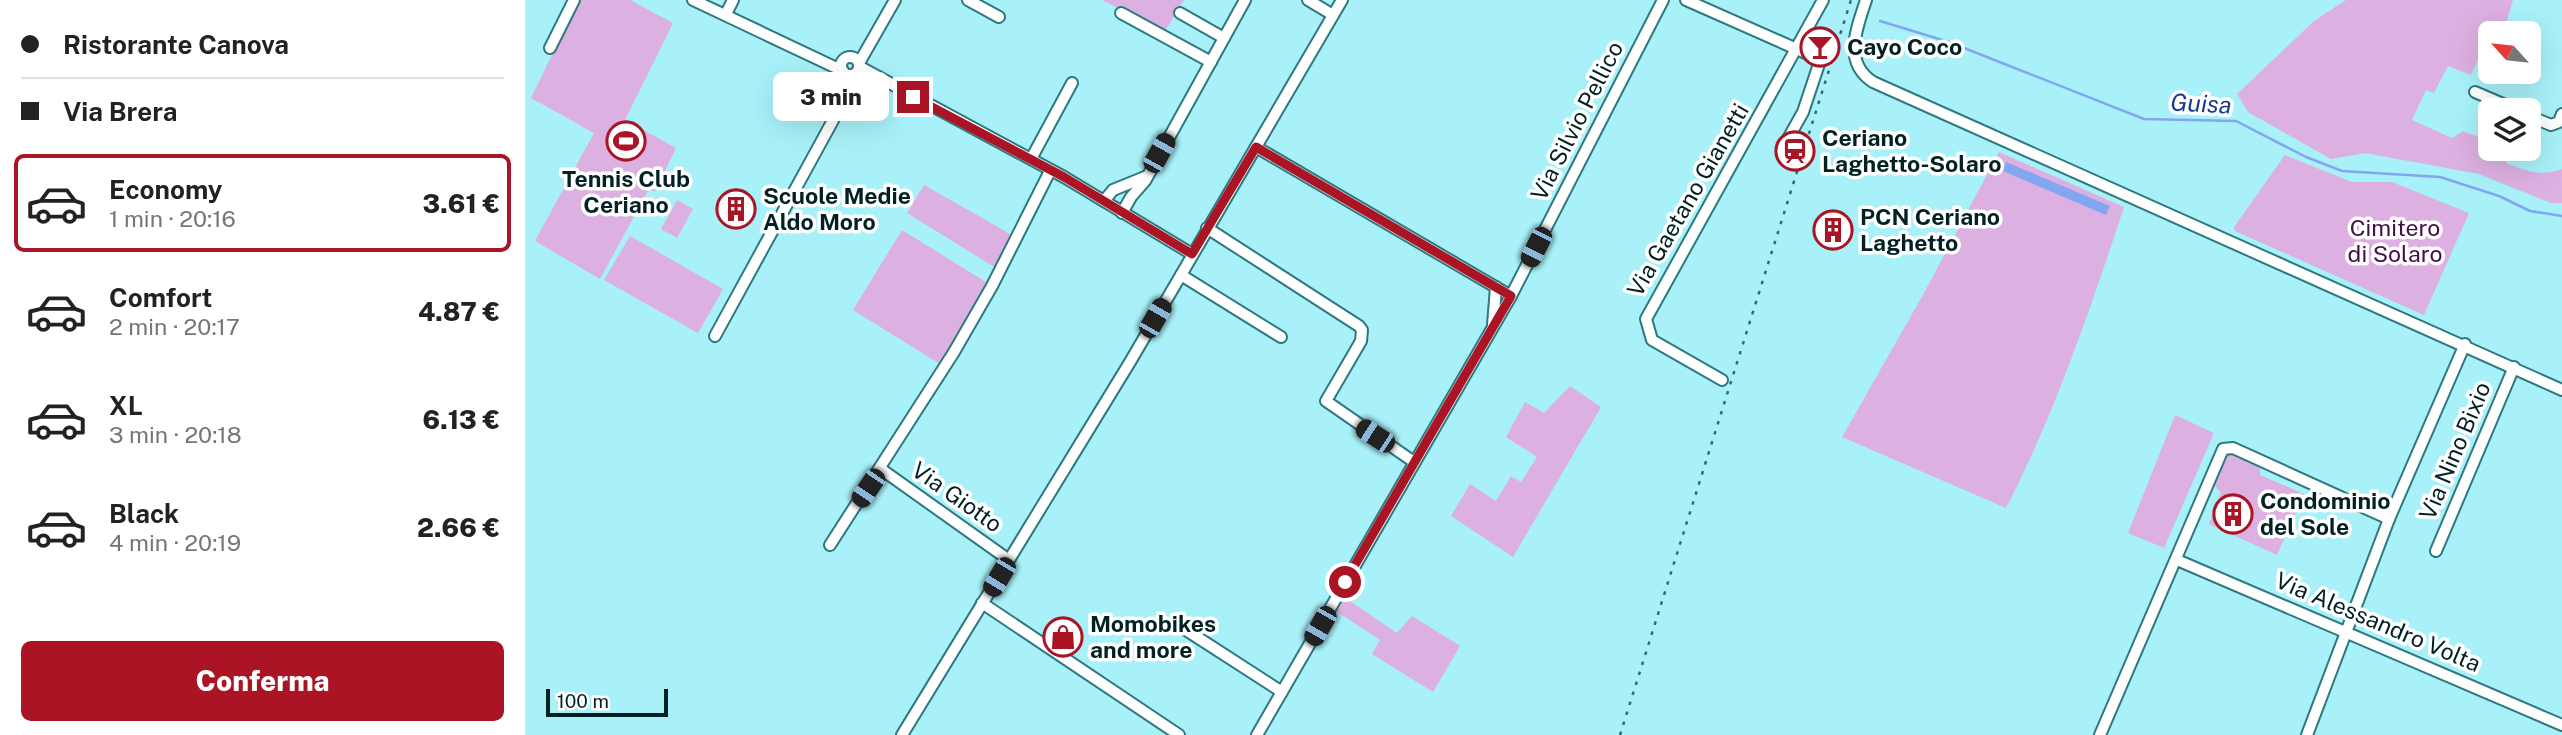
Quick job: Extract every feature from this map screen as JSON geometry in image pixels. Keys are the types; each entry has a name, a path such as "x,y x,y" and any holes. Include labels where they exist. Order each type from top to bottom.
{"street":[{"path":"549,48 574,0"},
{"path":"694,0 821,58 872,75 1031,159 1192,254"},
{"path":"726,14 733,0"},
{"path":"715,336 849,91 852,67 868,47 895,0"},
{"path":"968,0 999,17"},
{"path":"1122,213 1147,175 1245,0"},
{"path":"1308,0 1333,15"},
{"path":"902,735 1181,275 1342,0"},
{"name":"Via Silvio Pellico","path":"1257,735 1511,296 1663,0"},
{"path":"1686,0 1817,58 1819,64 1803,111 1789,137"},
{"name":"Via Gaetano Gianetti","path":"1722,380 1652,340 1646,319 1798,50 1823,0"},
{"path":"1866,0 1854,43 1855,59 1866,78 2465,344 2562,390"},
{"path":"1121,13 1211,62"},
{"path":"1180,13 1224,38"},
{"path":"1031,159 1072,83"},
{"path":"2475,92 2489,98"},
{"path":"2541,121 2551,125 2559,122 2562,114"},
{"path":"1256,147 1511,296"},
{"path":"830,545 881,469 986,297 1051,171"},
{"path":"1104,201 1113,190 1147,175"},
{"path":"1207,228 1363,330 1361,341 1326,401 1414,462"},
{"path":"1181,275 1281,337"},
{"path":"1493,325 1496,287"},
{"path":"2307,735 2348,633 2389,519 2465,344"},
{"name":"Via Nino Bixio","path":"2436,551 2514,367"},
{"path":"2102,734 2218,457 2226,447 2389,519"},
{"name":"Via Giotto","path":"881,469 1009,560"},
{"name":"Via Alessandro Volta","path":"2177,560 2562,724"},
{"path":"982,603 1179,735"},
{"path":"1185,630 1282,692"}],"green space":[{"name":"Tennis Club Ceriano","path":"579,0 630,0 673,23 625,120 676,148 655,192 649,189 600,279 535,241 594,133 531,98"},
{"path":"1102,0 1184,0 1165,31"},
{"path":"2346,0 2513,0 2507,21 2478,21 2478,59 2471,75 2448,66 2434,93 2426,90 2412,120 2452,138 2463,131 2478,137 2478,161 2507,161 2506,163 2540,173 2562,169 2562,203 2551,203 2479,174 2365,153 2331,159 2248,112 2237,94 2314,21"},
{"path":"1999,152 2124,207 2056,398 2006,508 1842,437 1924,293"},
{"name":"Cimitero di Solaro","path":"2285,155 2352,182 2392,182 2469,213 2424,315 2235,231 2234,227"},
{"path":"924,185 1012,235 996,268 907,213"},
{"path":"677,200 693,209 677,238 661,229"},
{"path":"902,230 989,284 940,364 853,310"},
{"path":"630,236 723,289 698,333 604,280"},
{"path":"1570,386 1601,407 1513,557 1451,516 1470,484 1496,501 1511,476 1521,482 1537,457 1506,437 1525,402 1544,413"},
{"path":"2175,415 2214,433 2164,548 2128,533"},
{"path":"2230,453 2260,466 2260,475 2304,494 2277,555 2209,524 2221,492 2212,483 2224,455"},
{"path":"1344,597 1397,633 1412,616 1460,646 1433,692 1372,654 1380,640 1336,611"}],"water":[{"path":"2006,162 2110,206 2106,215 2003,171"}],"waterway":[{"name":"Guisa","path":"1880,21 1949,42 2144,119 2236,121 2306,157 2342,171 2440,177 2499,196 2530,211 2562,216"}],"railway":[{"path":"1620,735 1851,0"}],"place":[{"name":"Cayo Coco","path":"1820,47"},
{"name":"Tennis Club Ceriano","path":"626,141"},
{"name":"Ceriano Laghetto-Solaro","path":"1795,151"},
{"name":"Scuole Medie Aldo Moro","path":"736,209"},
{"name":"PCN Ceriano Laghetto","path":"1833,230"},
{"name":"Condominio del Sole","path":"2233,514"},
{"name":"Momobikes and more","path":"1063,637"}],"route":[{"path":"913,97 1064,177 1192,254 1256,147 1511,296 1345,582"}]}
